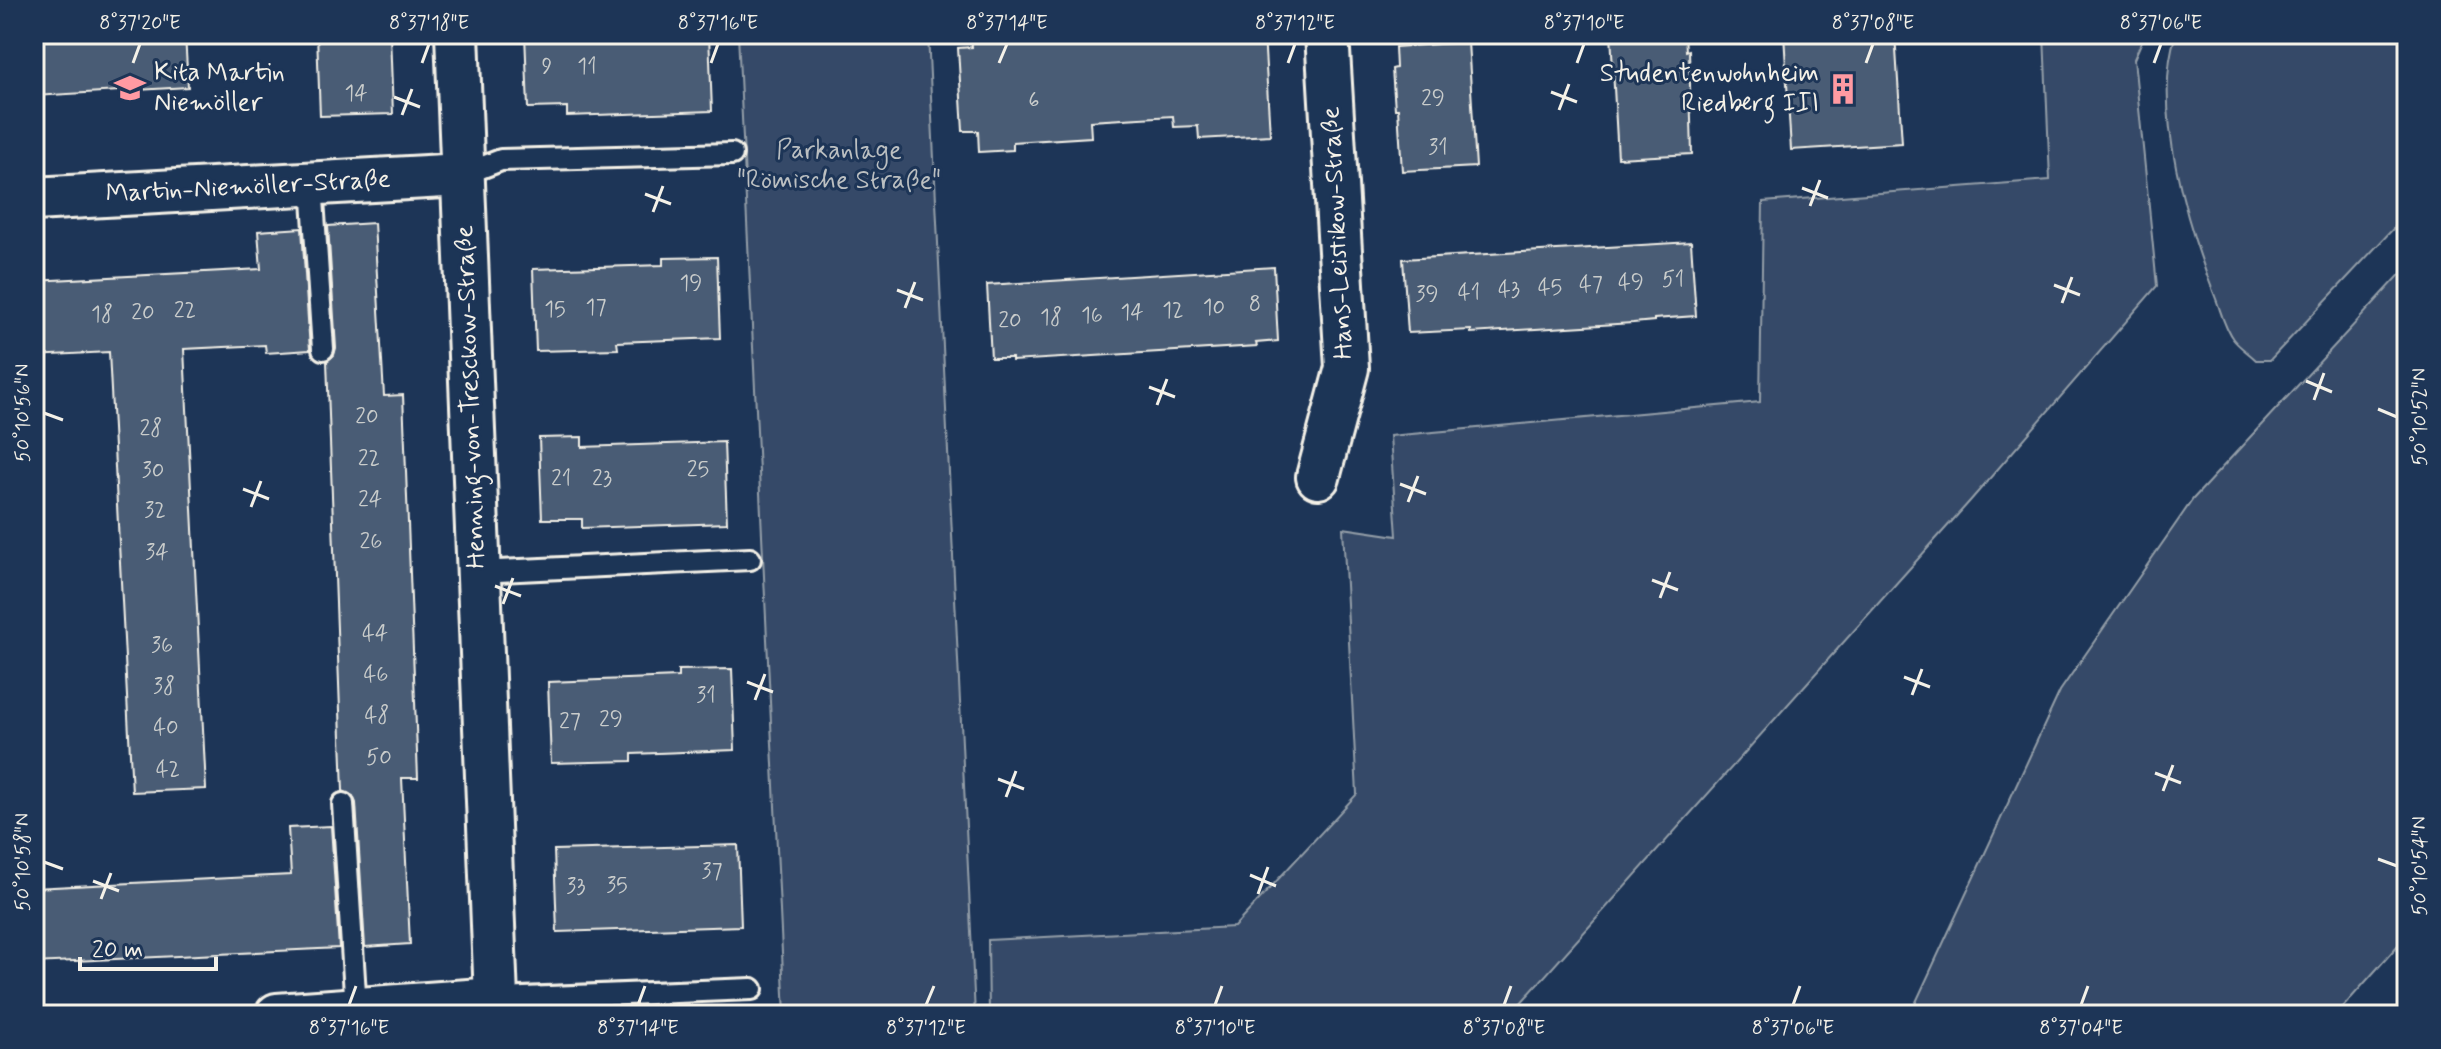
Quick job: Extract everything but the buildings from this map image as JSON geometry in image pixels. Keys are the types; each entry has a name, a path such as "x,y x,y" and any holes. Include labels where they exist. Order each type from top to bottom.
{"street":[{"name":"Henning-von-Tresckow-Straße","path":"457,34 496,999"},
{"name":"Hans-Leistikow-Straße","path":"1318,477 1347,368 1327,34"},
{"name":"Martin-Niemöller-Straße","path":"34,199 462,175"},
{"path":"277,1015 496,999"}],"lane":[{"path":"462,175 501,160 732,154"},
{"path":"312,184 323,349"},
{"path":"477,572 750,559"},
{"path":"343,804 356,1010"},
{"path":"496,999 752,989"}],"green space":[{"name":"Parkanlage \"Römische Straße\"","path":"738,34 928,34 975,1015 785,1015"},
{"path":"2044,34 2145,34 2134,59 2157,286 1970,501 1510,1015 989,1015 988,940 1234,927 1357,794 1343,528 1397,536 1390,436 1760,402 1763,202 2050,180"},
{"path":"2176,34 2407,34 2407,214 2270,360 2256,360 2230,335 2184,204 2170,131 2168,96 2169,63"},
{"path":"2407,267 2407,935 2336,1015 1910,1015 2060,691 2193,499"}],"place":[{"name":"Kita Martin Niemöller","path":"130,88"},
{"name":"Studentenwohnheim Riedberg III","path":"1843,89"}]}
